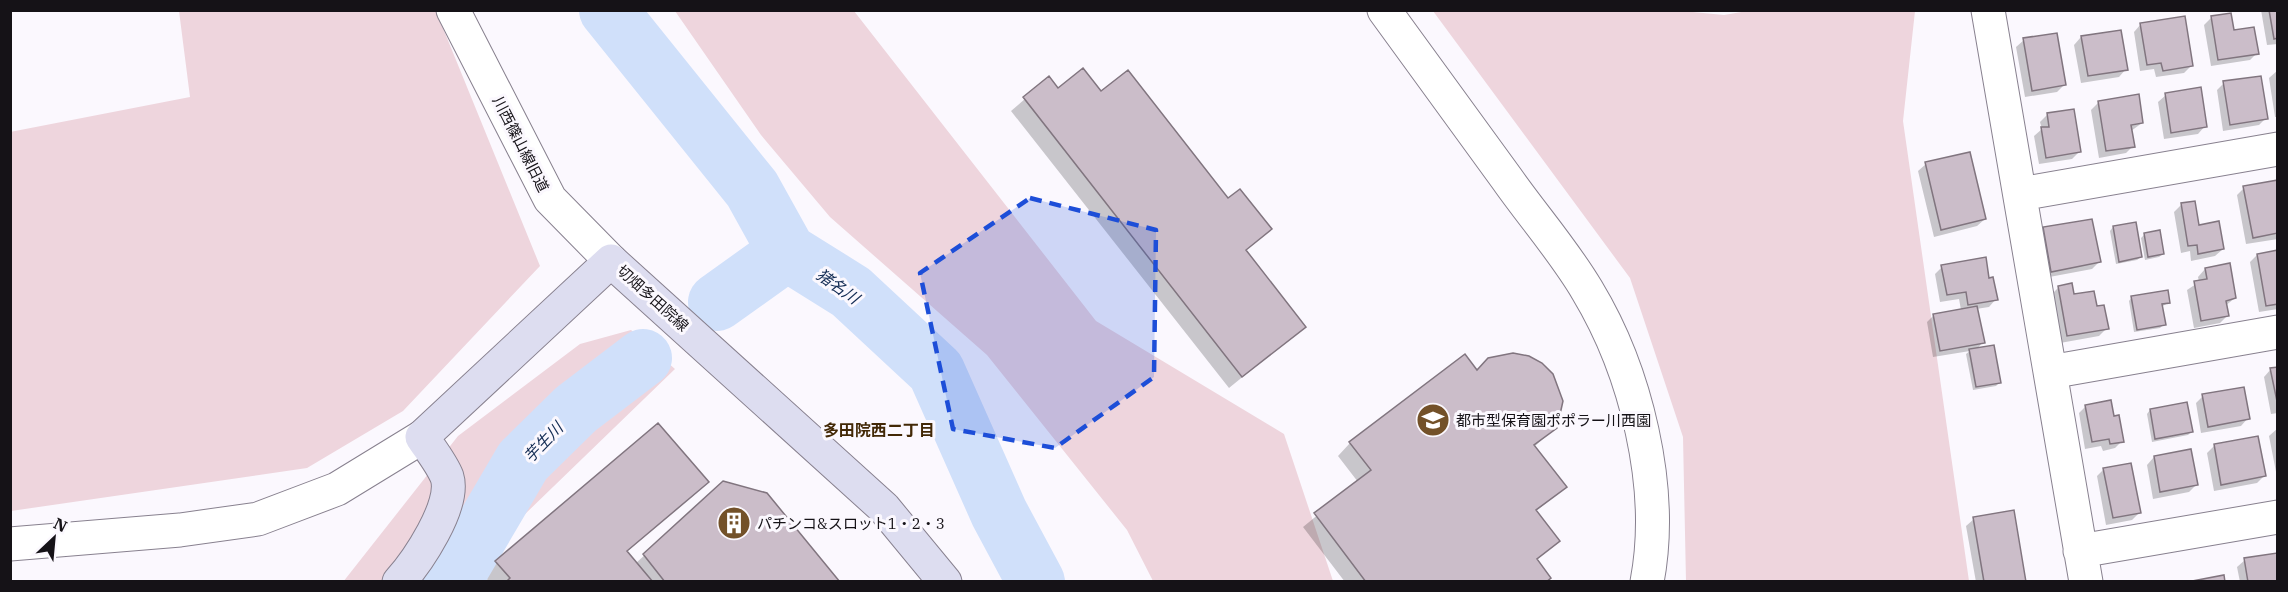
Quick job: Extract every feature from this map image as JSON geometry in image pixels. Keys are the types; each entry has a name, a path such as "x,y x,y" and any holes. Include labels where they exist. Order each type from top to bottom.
{"main road":[{"name":"切畑多田院線","path":"422,437 611,261 884,508 945,582"},
{"path":"399,582 414,566 444,513 447,478 422,437"}],"street":[{"name":"川西篠山線旧道","path":"453,10 550,199 611,261"},
{"path":"1384,10 1586,289 1616,346 1636,407 1650,482 1653,554 1647,582"},
{"path":"1990,11 2083,566 2277,517"},
{"path":"2020,194 2277,149"},
{"path":"2050,372 2277,332"},
{"path":"10,544 180,530 258,519 337,489 422,437"}],"highlighted area":[{"path":"1030,198 1156,230 1154,377 1055,448 953,429 920,273"}],"shaded area":[{"path":"1672,10 1724,15 1753,10 1915,11 1903,121 1969,581 1686,581 1683,437 1630,278 1433,11"},
{"path":"179,11 436,11 540,266 403,411 307,468 11,511 10,132 190,97"},
{"path":"675,11 854,11 1096,321 1284,434 1333,581 1153,581 1127,530 987,355 830,217 761,135"},
{"path":"631,330 675,369 492,546 470,581 343,582 458,436 580,344"}],"building":[{"path":"2269,10 2278,10 2278,38 2274,39"},
{"path":"2231,13 2234,30 2254,27 2259,54 2218,60 2211,16"},
{"path":"2185,16 2193,66 2163,71 2161,63 2147,65 2140,23"},
{"path":"2121,30 2128,70 2088,76 2081,36"},
{"path":"2057,33 2066,85 2032,91 2023,38"},
{"path":"1083,68 1101,91 1128,70 1228,198 1240,189 1272,229 1246,250 1306,327 1242,377 1023,97 1049,76 1058,88"},
{"path":"2261,76 2268,119 2230,125 2223,81"},
{"path":"2201,87 2207,127 2171,133 2165,93"},
{"path":"2139,94 2143,123 2131,125 2135,147 2106,151 2098,101"},
{"path":"2074,109 2081,152 2046,158 2041,127 2049,127 2047,113"},
{"path":"1970,152 1986,219 1941,230 1925,162"},
{"path":"2278,180 2278,233 2253,238 2243,186"},
{"path":"2195,201 2199,225 2219,221 2224,249 2198,254 2197,245 2188,246 2181,203"},
{"path":"2092,219 2101,262 2051,272 2043,227"},
{"path":"2136,222 2142,257 2119,262 2113,226"},
{"path":"2160,230 2164,254 2148,257 2144,233"},
{"path":"2278,250 2278,304 2266,306 2257,254"},
{"path":"1986,257 1989,278 1993,277 1998,300 1968,305 1966,292 1947,295 1941,265"},
{"path":"2230,263 2236,298 2226,301 2229,316 2201,321 2194,281 2207,279 2205,268"},
{"path":"2072,283 2074,294 2094,291 2097,306 2104,305 2109,329 2067,336 2058,286"},
{"path":"2168,290 2170,303 2162,304 2166,325 2137,330 2131,296"},
{"path":"1977,306 1985,343 1940,351 1933,314"},
{"path":"1994,345 2001,383 1976,387 1969,349"},
{"path":"1513,353 1529,356 1542,363 1553,374 1563,401 1557,428 1534,445 1567,487 1536,510 1560,541 1537,559 1551,578 1546,582 1366,582 1314,513 1371,470 1349,442 1465,354 1477,370 1488,358"},
{"path":"2278,367 2278,406 2270,368"},
{"path":"2244,387 2250,419 2208,427 2202,394"},
{"path":"2111,400 2114,416 2119,415 2124,442 2110,444 2109,439 2092,442 2085,405"},
{"path":"2187,402 2193,432 2155,439 2150,409"},
{"path":"658,423 709,482 627,551 653,582 506,582 510,578 495,561"},
{"path":"2258,436 2266,476 2221,485 2214,444"},
{"path":"2191,449 2198,485 2160,492 2154,456"},
{"path":"2131,463 2141,513 2113,518 2103,468"},
{"name":"パチンコ&スロット1・2・3","path":"723,481 767,493 840,582 665,582 643,554"},
{"path":"2014,510 2026,582 1984,582 1973,517"},
{"path":"2277,553 2278,582 2248,582 2244,558"},
{"path":"2224,575 2225,582 2187,582"}],"waterway":[{"name":"猪名川","path":"608,10 752,189 787,252 851,292 936,371 999,513 1036,582"},
{"name":"芋生川","path":"717,302 787,252"},
{"name":"芋生川","path":"452,582 523,461 576,409 643,358"}],"place":[{"name":"都市型保育園ポポラー川西園","path":"1433,420"},
{"name":"パチンコ&スロット1・2・3","path":"734,523"}],"district":[{"name":"多田院西二丁目","path":"879,430"}]}
